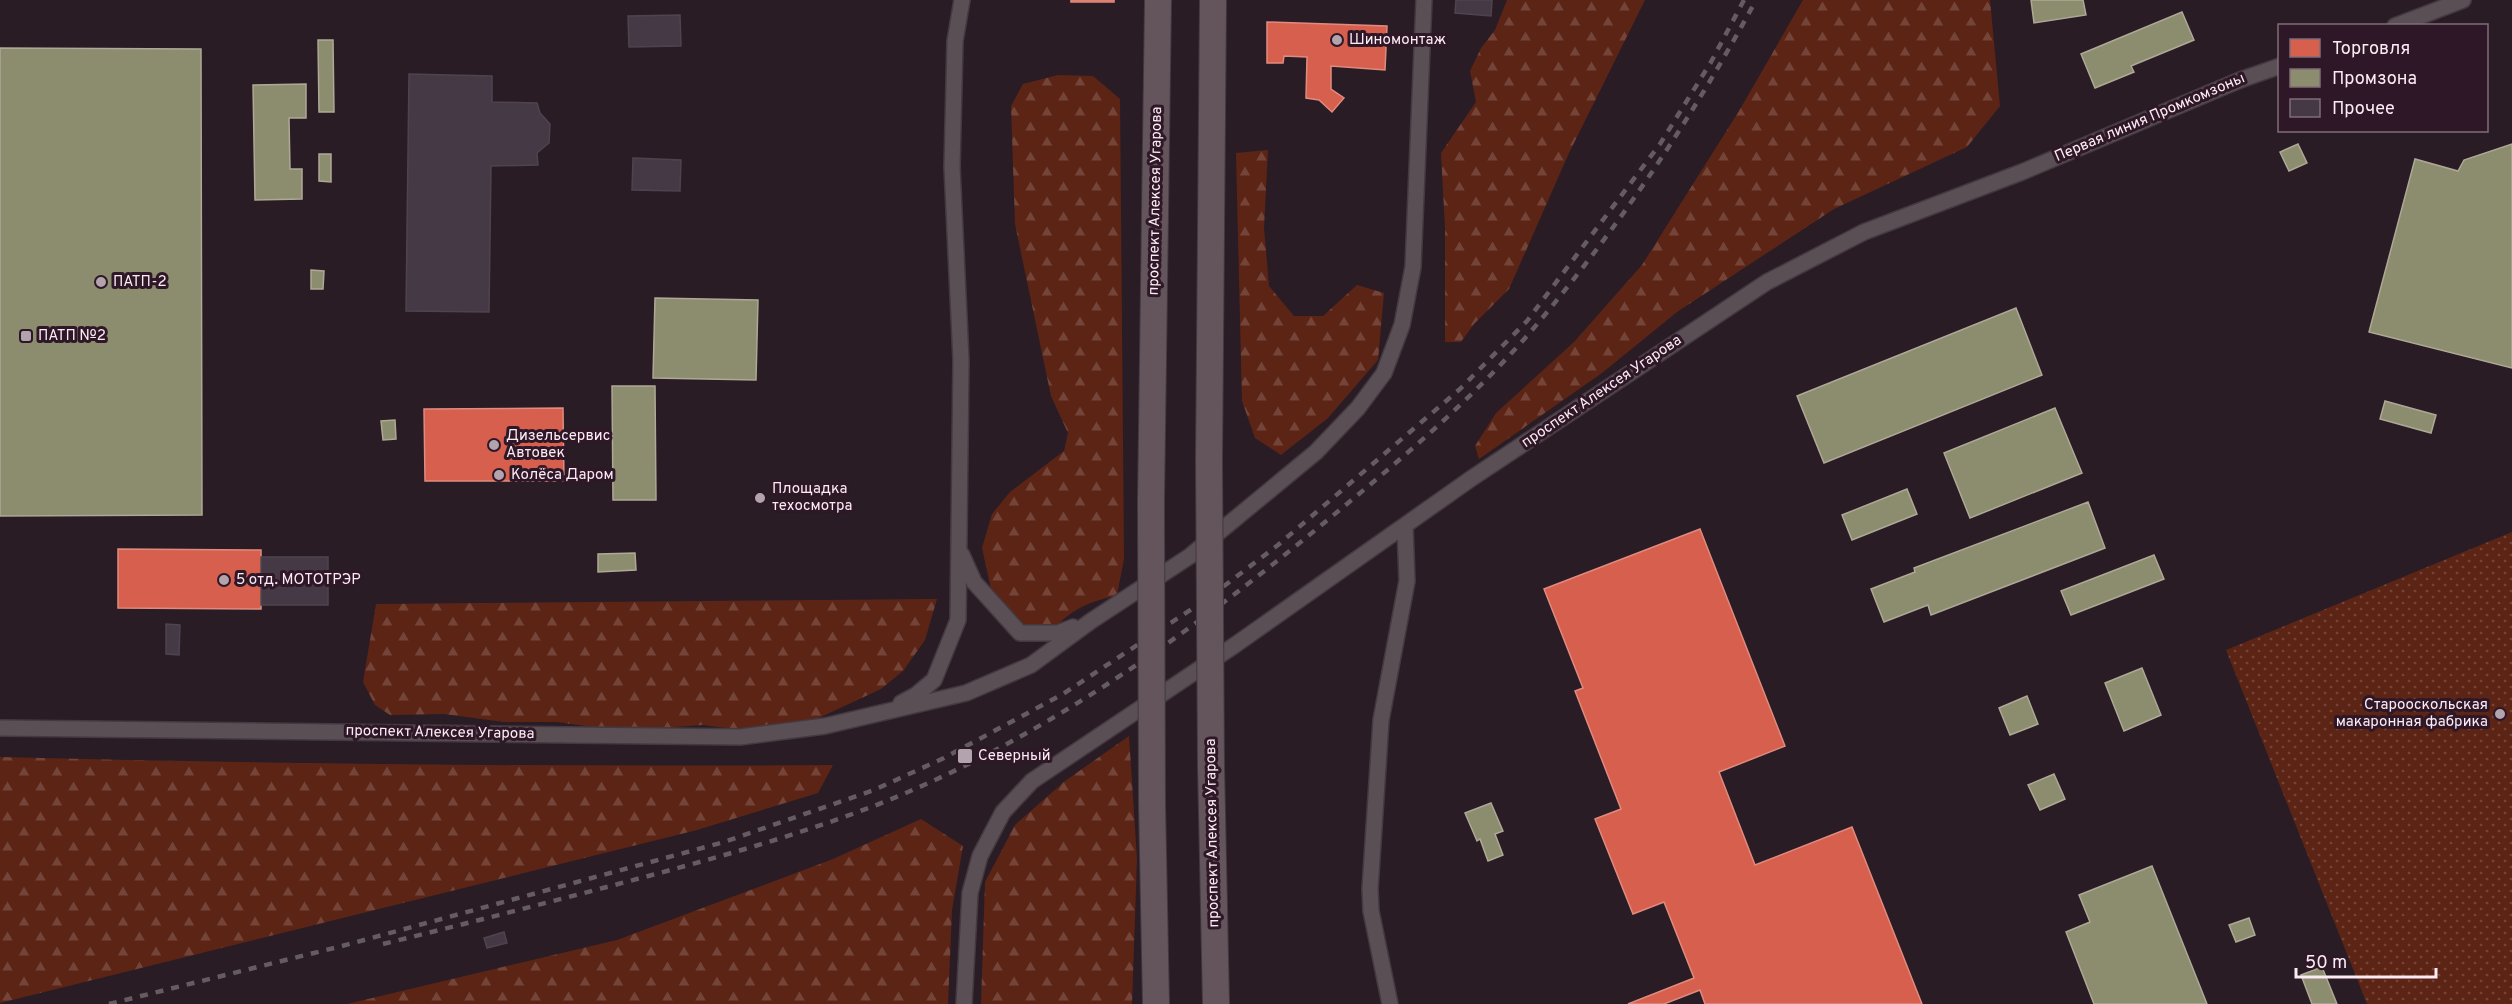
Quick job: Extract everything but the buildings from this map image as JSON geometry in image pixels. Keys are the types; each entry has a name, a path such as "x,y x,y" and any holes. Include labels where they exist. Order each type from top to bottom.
{"main road":[{"name":"проспект Алексея Угарова","path":"1156,1004 1152,803 1151,501 1158,0"},
{"name":"проспект Алексея Угарова","path":"1213,0 1209,461 1211,765 1216,1004"}],"street":[{"name":"проспект Алексея Угарова","path":"878,714 916,695 934,680 958,620 961,360 952,167 955,41 962,0"},
{"name":"проспект Алексея Угарова","path":"0,728 740,737 825,726 966,693 1031,665 1091,621 1190,556 1316,452 1358,408 1384,373 1402,325 1413,267 1424,0"},
{"path":"2400,24 2463,0"},
{"name":"Первая линия Промкомзоны","path":"2022,172 2240,80 2278,67"},
{"name":"проспект Алексея Угарова","path":"964,1004 970,893 980,856 1004,812 1032,781 1234,645 1472,478 1767,282 1864,232 2022,172"},
{"path":"1390,1004 1371,911 1370,889 1381,720 1407,581 1405,526"},
{"name":"проспект Алексея Угарова","path":"959,546 974,582 1020,633 1058,633 1091,621"}],"green space":[{"path":"1507,0 1645,0 1569,153 1509,289 1474,324 1461,342 1445,342 1445,228 1441,153 1476,102 1470,71 1481,48 1495,30"},
{"path":"1803,0 1990,0 2000,106 1967,147 1834,209 1677,312 1602,373 1479,459 1475,446 1496,413 1574,342 1642,265 1739,111"},
{"path":"1058,75 1093,76 1120,99 1124,559 1117,595 1080,608 1065,618 1050,633 1022,626 1000,610 991,589 982,548 992,514 1010,492 1064,451 1068,433 1051,396 1015,224 1011,106 1023,84"},
{"path":"1268,150 1264,228 1269,286 1294,316 1323,316 1357,285 1384,293 1378,360 1328,418 1281,455 1255,438 1242,401 1236,153"},
{"path":"2512,532 2512,1004 2367,1004 2226,650"},
{"path":"937,599 925,640 903,671 881,689 810,722 772,734 703,725 621,731 557,722 504,722 444,714 390,715 375,705 363,682 376,604"},
{"path":"1129,736 1137,859 1132,1004 981,1004 985,882 1015,825 1065,781"},
{"path":"0,757 416,764 833,765 818,793 697,830 0,1003"},
{"path":"921,819 963,846 952,910 948,1004 347,1004 617,940 833,859"}],"railway":[{"path":"109,1004 342,946 724,842 874,790 944,758 1063,694 1207,599 1278,545 1460,389 1527,321 1660,144 1711,62 1744,0"},
{"path":"383,944 681,867 769,842 884,802 947,775 1007,744 1067,710 1181,634 1289,551 1394,465 1444,420 1516,348 1569,285 1628,207 1708,85 1756,0"}],"place":[{"name":"Шиномонтаж","path":"1337,40"},
{"name":"ПАТП-2","path":"101,282"},
{"name":"ПАТП №2","path":"26,336"},
{"name":"Дизельсервис Автовек","path":"494,445"},
{"name":"Колёса Даром","path":"499,475"},
{"name":"Площадка техосмотра","path":"760,498"},
{"name":"5 отд. МОТОТРЭР","path":"224,580"},
{"name":"Старооскольская макаронная фабрика","path":"2500,714"},
{"name":"Северный","path":"965,756"}]}
